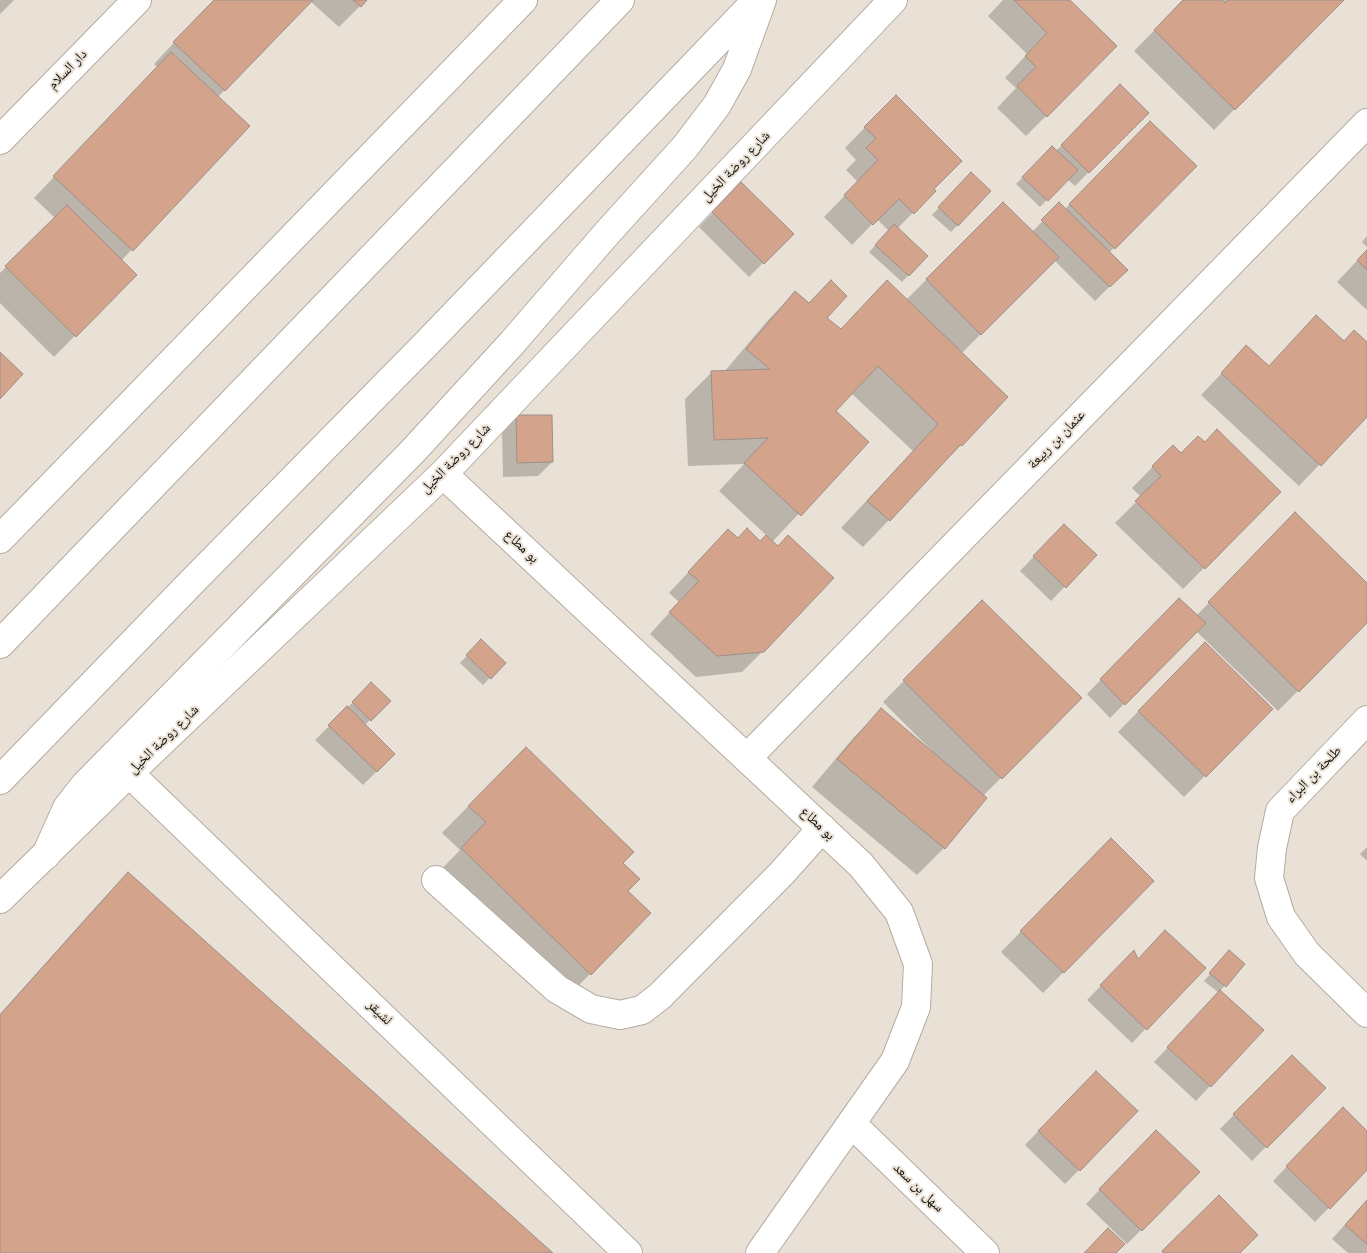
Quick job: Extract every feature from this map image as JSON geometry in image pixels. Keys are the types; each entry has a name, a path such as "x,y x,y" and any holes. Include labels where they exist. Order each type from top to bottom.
{"street":[{"name":"دار السلام","path":"0,140 137,0"},
{"path":"0,539 523,0"},
{"path":"0,644 620,0"},
{"path":"0,780 428,342 757,0"},
{"path":"46,855 67,808 85,784 414,450 686,147 717,105 737,69 762,0"},
{"name":"شارع روضة الخيل","path":"0,899 443,474 893,0"},
{"name":"عثمان بن ربيعة","path":"747,758 1367,123"},
{"name":"بو مطاع","path":"443,474 861,865 899,912 918,964 916,1008 896,1061 760,1253"},
{"name":"طلحة بن البراء","path":"1367,720 1280,811 1272,848 1269,878 1281,917 1307,954 1367,1013"},
{"name":"لشيقر","path":"130,773 628,1253"},
{"path":"436,880 557,989 591,1009 620,1015 642,1010 660,996 782,873 822,828"},
{"name":"سهل بن سعد","path":"852,1124 985,1253"}],"building":[{"path":"214,0 313,0 225,91 173,42"},
{"path":"353,0 367,0 361,7"},
{"path":"1014,0 1070,0 1117,46 1047,117 1017,86 1036,67 1025,56 1047,33"},
{"path":"1183,0 1222,0 1225,3 1229,0 1344,0 1235,110 1154,30"},
{"path":"171,52 250,126 133,251 53,176"},
{"path":"1120,84 1149,113 1089,173 1061,145"},
{"path":"896,95 962,161 934,189 936,191 914,214 899,199 873,225 844,195 878,160 866,148 876,138 864,127"},
{"path":"1150,121 1197,166 1115,249 1069,204"},
{"path":"1052,146 1078,170 1048,201 1022,177"},
{"path":"971,172 991,191 958,226 938,207"},
{"path":"741,182 794,234 764,264 712,212"},
{"path":"1003,202 1059,257 981,335 926,279"},
{"path":"1059,202 1128,270 1110,287 1041,220"},
{"path":"67,205 137,275 76,337 5,266"},
{"path":"894,224 928,256 909,276 875,245"},
{"path":"1367,250 1367,270 1357,260"},
{"path":"831,280 847,296 827,318 841,329 887,280 1008,397 962,446 960,445 890,521 867,501 938,424 878,366 836,411 869,442 801,516 744,463 768,438 714,440 711,371 770,369 746,349 795,291 809,303"},
{"path":"1316,315 1344,341 1354,330 1367,342 1367,417 1321,466 1221,373 1246,345 1269,366"},
{"path":"0,352 23,374 0,399"},
{"path":"516,415 552,415 553,462 517,463"},
{"path":"1217,429 1281,492 1205,569 1135,501 1161,476 1152,466 1173,445 1181,453 1198,436 1205,442"},
{"path":"1295,512 1367,583 1367,623 1299,692 1208,602"},
{"path":"1064,524 1097,555 1066,588 1033,556"},
{"path":"747,528 760,541 766,535 778,546 788,535 834,578 764,652 717,656 669,612 699,581 688,572 728,529 738,538"},
{"path":"1179,598 1206,623 1125,705 1100,679"},
{"path":"982,600 1082,698 1002,779 903,680"},
{"path":"481,639 506,663 491,679 466,655"},
{"path":"1205,642 1273,709 1206,777 1138,711"},
{"path":"371,682 391,701 371,721 352,702"},
{"path":"347,706 395,754 377,772 328,725"},
{"path":"881,708 987,798 945,849 837,759"},
{"path":"526,747 634,852 623,863 640,879 628,891 651,913 591,975 461,848 486,822 468,806"},
{"path":"1111,838 1154,881 1064,973 1020,931"},
{"path":"128,872 553,1253 0,1253 0,1015"},
{"path":"1165,930 1206,968 1147,1030 1100,985 1134,950 1138,959"},
{"path":"1229,950 1245,964 1226,987 1209,973"},
{"path":"1220,990 1264,1030 1211,1087 1167,1047"},
{"path":"1292,1055 1326,1088 1267,1148 1233,1114"},
{"path":"1096,1071 1138,1111 1080,1171 1038,1131"},
{"path":"1343,1107 1367,1131 1367,1170 1330,1209 1286,1166"},
{"path":"1156,1130 1200,1172 1142,1231 1099,1189"},
{"path":"1219,1195 1258,1235 1240,1253 1163,1253 1162,1251"},
{"path":"1367,1200 1367,1244 1345,1225"},
{"path":"1108,1228 1125,1244 1116,1253 1084,1253"}]}
